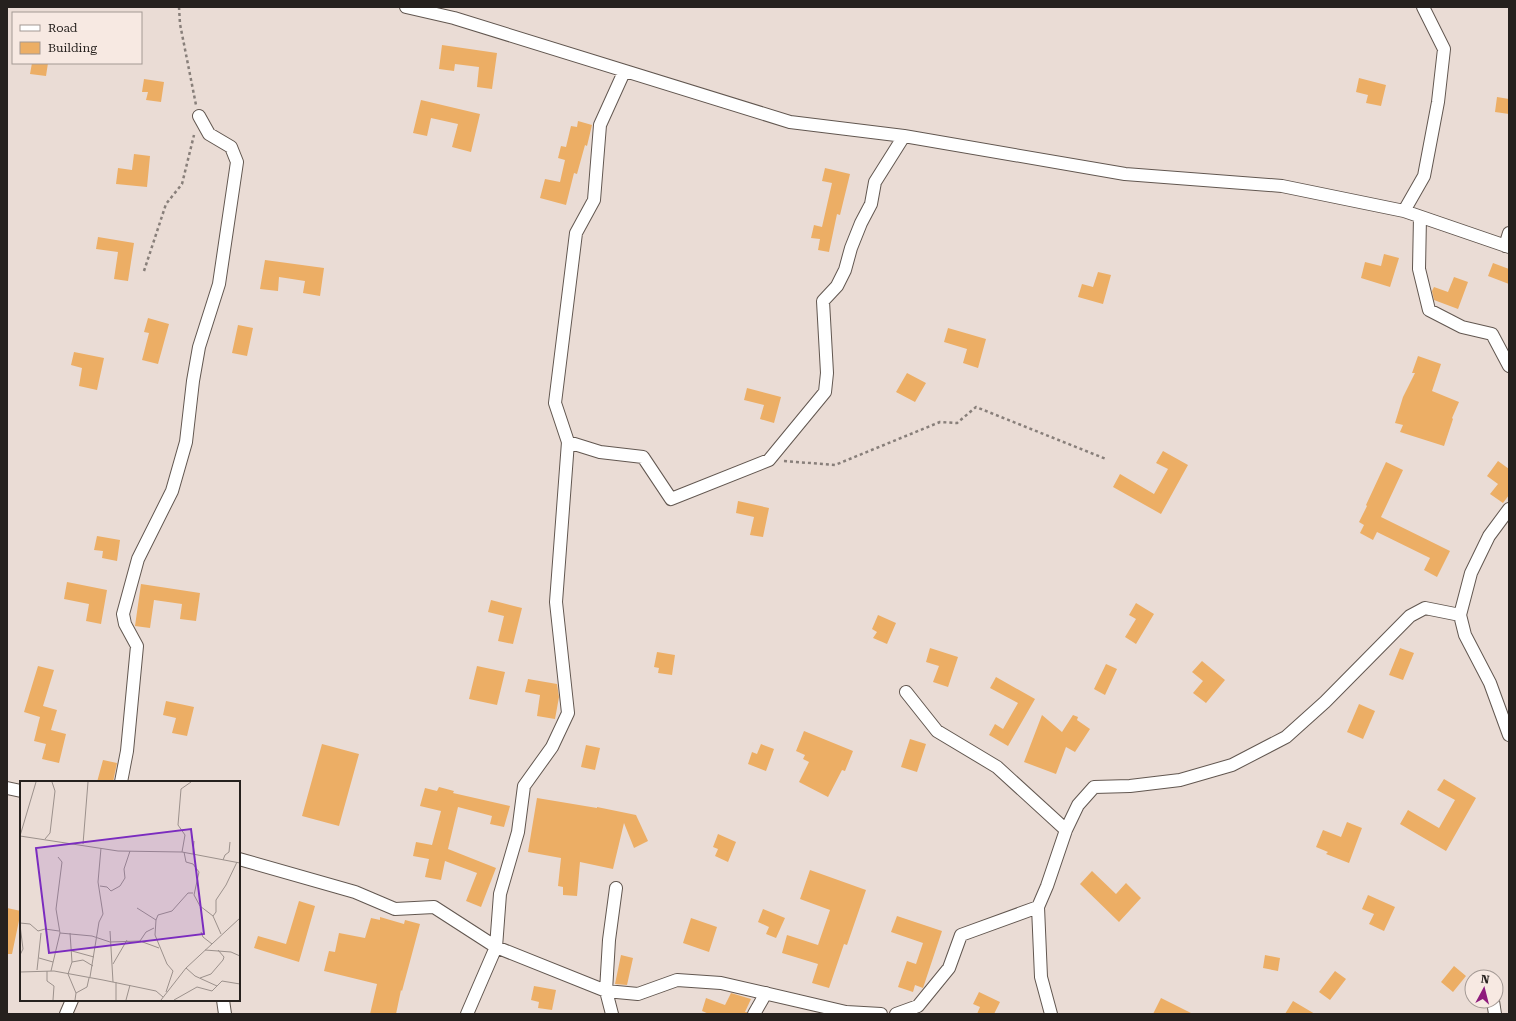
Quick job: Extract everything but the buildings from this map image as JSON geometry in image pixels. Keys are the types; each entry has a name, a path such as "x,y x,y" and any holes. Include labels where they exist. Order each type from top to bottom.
{"street":[{"path":"406,7 455,12 624,72 790,122 904,136 1124,174 1282,186 1404,211 1507,247 1509,233"},
{"path":"1404,211 1424,176 1438,102 1444,49 1423,7"},
{"path":"467,1014 496,947 500,894 518,832 524,786 552,747 568,713 556,602 568,442 555,403 576,233 594,200 600,125 624,72"},
{"path":"121,781 127,752 138,646 125,624 123,614 138,559 172,491 186,442 193,381 199,347 219,284 237,162 231,147 209,134 199,116"},
{"path":"568,442 600,452 643,457 671,499 769,460 824,392 827,373 823,301 837,286 845,270 858,229 871,204 875,182 904,136"},
{"path":"1420,217 1419,269 1429,310 1462,327 1492,334 1509,366"},
{"path":"1509,509 1489,536 1471,573 1460,615 1465,635 1490,683 1509,735"},
{"path":"1051,1014 1041,977 1038,907 1047,886 1066,830 1078,805 1094,787 1130,786 1180,780 1232,765 1286,737 1325,702 1410,616 1426,608 1460,615"},
{"path":"906,692 937,731 997,767 1066,830"},
{"path":"7,788 20,791"},
{"path":"240,859 355,892 395,909 434,907 496,947 606,991 638,994 676,980 721,983 846,1012 881,1014"},
{"path":"612,1014 606,991 609,940 616,888"},
{"path":"896,1014 918,1006 949,968 961,936 1038,907"},
{"path":"754,1014 766,993"},
{"path":"66,1014 72,1001"},
{"path":"224,1001 225,1014"}],"path":[{"path":"144,271 166,204 182,184 199,116 180,24 179,7"},
{"path":"769,460 835,465 940,422 957,423 976,407 1106,459"}]}
